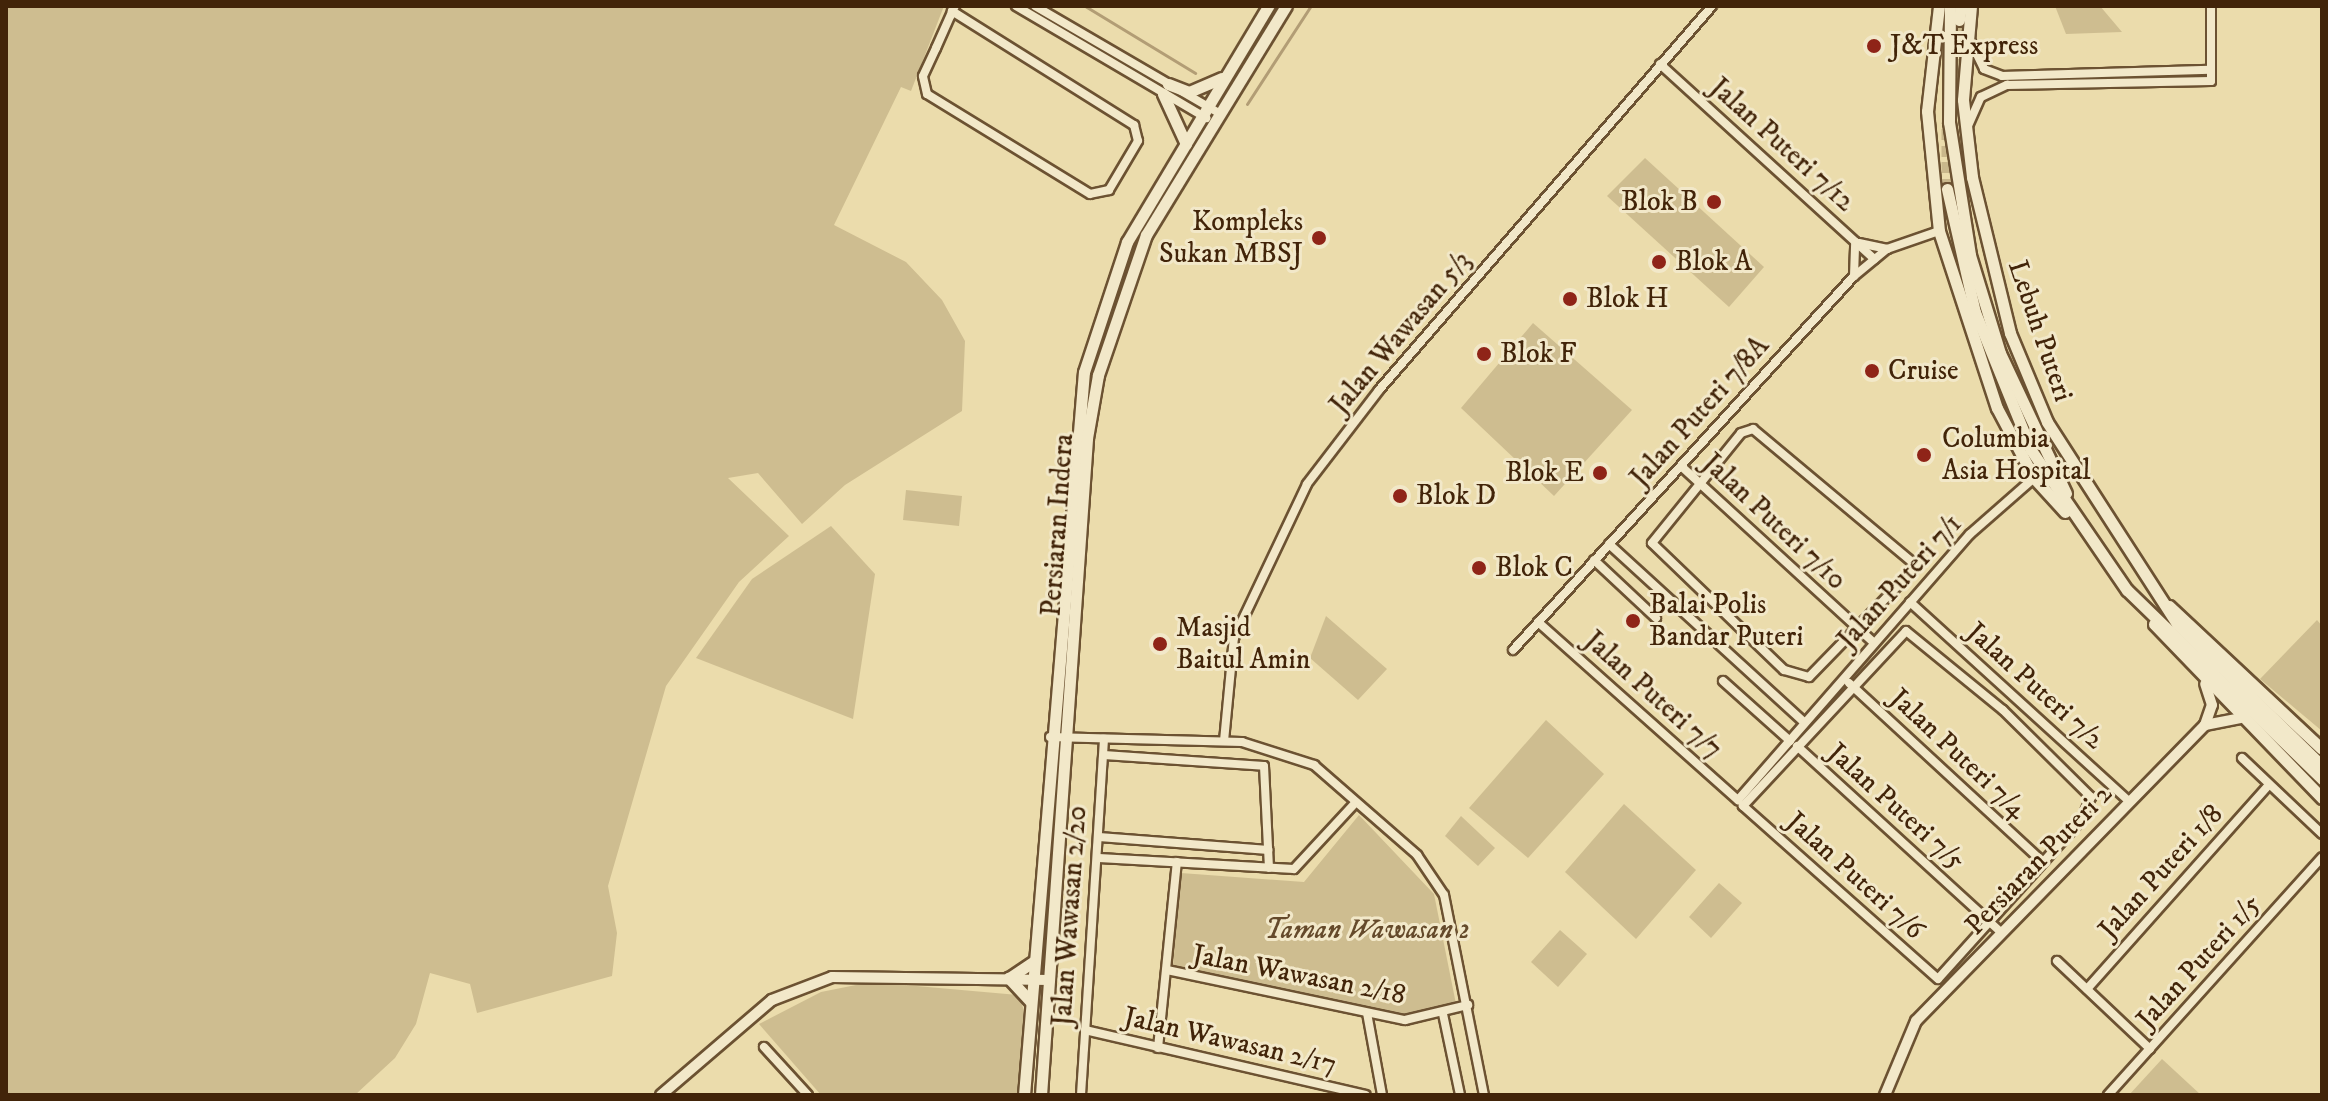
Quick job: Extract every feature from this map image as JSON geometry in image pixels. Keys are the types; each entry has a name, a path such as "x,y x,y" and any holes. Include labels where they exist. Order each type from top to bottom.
{"main road":[{"name":"Persiaran Indera","path":"1041,1095 1087,438 1098,375 1134,261 1211,115 1226,75 1268,6"},
{"name":"Persiaran Indera","path":"1024,1095 1050,737 1084,372 1127,242 1186,144 1211,115 1286,6"},
{"path":"1939,6 1927,111 1939,231 1997,408 2034,478 2090,540"},
{"path":"1950,6 1949,122 1970,255 2005,365 2090,540"},
{"path":"1959,20 1961,6"},
{"name":"Lebuh Puteri","path":"1971,6 1967,129 1985,241 2029,381 2066,460 2162,601 2234,690 2322,779"},
{"path":"1166,89 1189,92 1226,75"},
{"path":"1166,89 1181,121 1186,144"},
{"path":"1947,189 1975,312 2008,403 2090,540"},
{"name":"Lebuh Puteri","path":"2090,540 2147,613 2322,766"},
{"path":"2162,601 2322,749"},
{"path":"2147,613 2205,684 2322,798"},
{"path":"1031,1002 1009,978 1034,961"}],"street":[{"path":"1016,6 1211,115"},
{"path":"1035,6 1166,89"},
{"name":"Jalan Wawasan 5/3","path":"1224,741 1234,638 1307,484 1712,6"},
{"path":"1967,129 1981,97 2007,85 2211,81 2211,6"},
{"path":"954,8 1134,125 1139,137 1104,194 1090,194 927,94 923,76 954,8"},
{"path":"1970,40 1984,69 2002,76 2210,70"},
{"name":"Jalan Puteri 7/12","path":"1660,64 1874,259"},
{"name":"Jalan Puteri 7/8A","path":"1513,650 1853,277 1887,249 1939,231"},
{"path":"1853,277 1855,241 1887,249"},
{"path":"1741,433 1764,434 1917,566 1819,671 1803,677 1784,670 1658,555 1656,530 1698,482 1741,433"},
{"name":"Jalan Puteri 7/10","path":"1681,466 1874,643"},
{"name":"Jalan Puteri 7/1","path":"1740,803 1793,744 1805,723 1984,520 2034,478"},
{"path":"1609,544 1805,723"},
{"path":"1594,560 1656,618"},
{"name":"Jalan Puteri 7/2","path":"1910,602 2130,802"},
{"name":"Jalan Puteri 7/7","path":"1538,622 1740,803"},
{"path":"1793,744 1906,631 1918,635 2003,710 2082,784 2091,805 1988,920"},
{"name":"Jalan Puteri 7/4","path":"1844,678 2042,861"},
{"name":"Jalan Puteri 7/5","path":"1723,681 2001,932"},
{"path":"2205,684 2212,705 2205,725"},
{"path":"2003,710 2014,697"},
{"path":"2205,725 2240,718"},
{"name":"Persiaran Puteri 2","path":"1885,1095 1909,1031 2001,932 2205,725"},
{"path":"1050,737 1224,741 1302,758 1356,802 1436,881 1455,925 1484,1095"},
{"name":"Jalan Wawasan 2/20","path":"1081,1095 1099,858 1104,739"},
{"path":"1104,755 1258,762 1270,776 1269,868"},
{"path":"2242,758 2322,834"},
{"name":"Jalan Puteri 1/8","path":"2087,989 2269,785"},
{"path":"1099,858 1299,867 1356,802"},
{"name":"Jalan Puteri 7/6","path":"1740,803 1938,979 1988,920"},
{"path":"1099,837 1269,850"},
{"name":"Jalan Puteri 1/5","path":"2108,1095 2322,857"},
{"path":"1158,1048 1177,862"},
{"path":"2057,961 2150,1049"},
{"name":"Jalan Wawasan 2/18","path":"1167,970 1405,1020 1443,1014 1468,1005"},
{"path":"661,1095 772,1000 800,987 865,973 1050,980"},
{"path":"1367,1013 1382,1095"},
{"path":"1443,1014 1460,1095"},
{"name":"Jalan Wawasan 2/17","path":"1085,1030 1366,1095"},
{"path":"764,1047 808,1095"}],"green space":[{"path":"6,6 944,6 911,91 901,87 834,225 906,262 942,300 965,341 962,411 845,485 802,524 758,473 728,478 789,536 739,582 666,686 608,886 617,933 612,976 477,1013 470,984 430,973 416,1024 395,1058 355,1095 6,1095"},
{"path":"2055,6 2100,6 2122,32 2066,34"},
{"path":"1645,158 1764,267 1729,307 1607,196"},
{"path":"1533,323 1632,410 1554,496 1461,408"},
{"path":"906,490 962,496 959,526 903,520"},
{"path":"831,526 875,574 853,719 696,658 752,579"},
{"path":"1326,616 1387,669 1358,700 1310,658"},
{"path":"2317,620 2322,626 2322,731 2260,679"},
{"path":"1546,720 1604,774 1528,858 1469,808"},
{"path":"1624,804 1696,870 1636,939 1565,872"},
{"name":"Taman Wawasan 2","path":"1359,815 1434,894 1456,1004 1405,1017 1173,966 1181,873 1304,882"},
{"path":"1461,816 1495,848 1478,866 1445,836"},
{"path":"1719,883 1742,903 1711,938 1689,917"},
{"path":"1560,930 1587,954 1558,987 1531,962"},
{"path":"871,982 1018,995 1024,1010 1018,1095 821,1095 759,1024 821,992"},
{"path":"2162,1059 2201,1095 2129,1095"}],"waterway":[{"path":"1085,6 1195,73"},
{"path":"1247,104 1310,7"}],"tunnel":[{"path":"1953,69 1959,20"},
{"path":"1947,122 1947,189"}],"place":[{"name":"J&T Express","path":"1874,46"},
{"name":"Blok B","path":"1714,202"},
{"name":"Kompleks Sukan MBSJ","path":"1319,238"},
{"name":"Blok A","path":"1659,262"},
{"name":"Blok H","path":"1570,299"},
{"name":"Blok F","path":"1484,354"},
{"name":"Cruise","path":"1872,371"},
{"name":"Columbia Asia Hospital","path":"1924,455"},
{"name":"Blok E","path":"1600,473"},
{"name":"Blok D","path":"1400,496"},
{"name":"Blok C","path":"1479,568"},
{"name":"Balai Polis Bandar Puteri","path":"1633,621"},
{"name":"Masjid Baitul Amin","path":"1160,644"}]}
